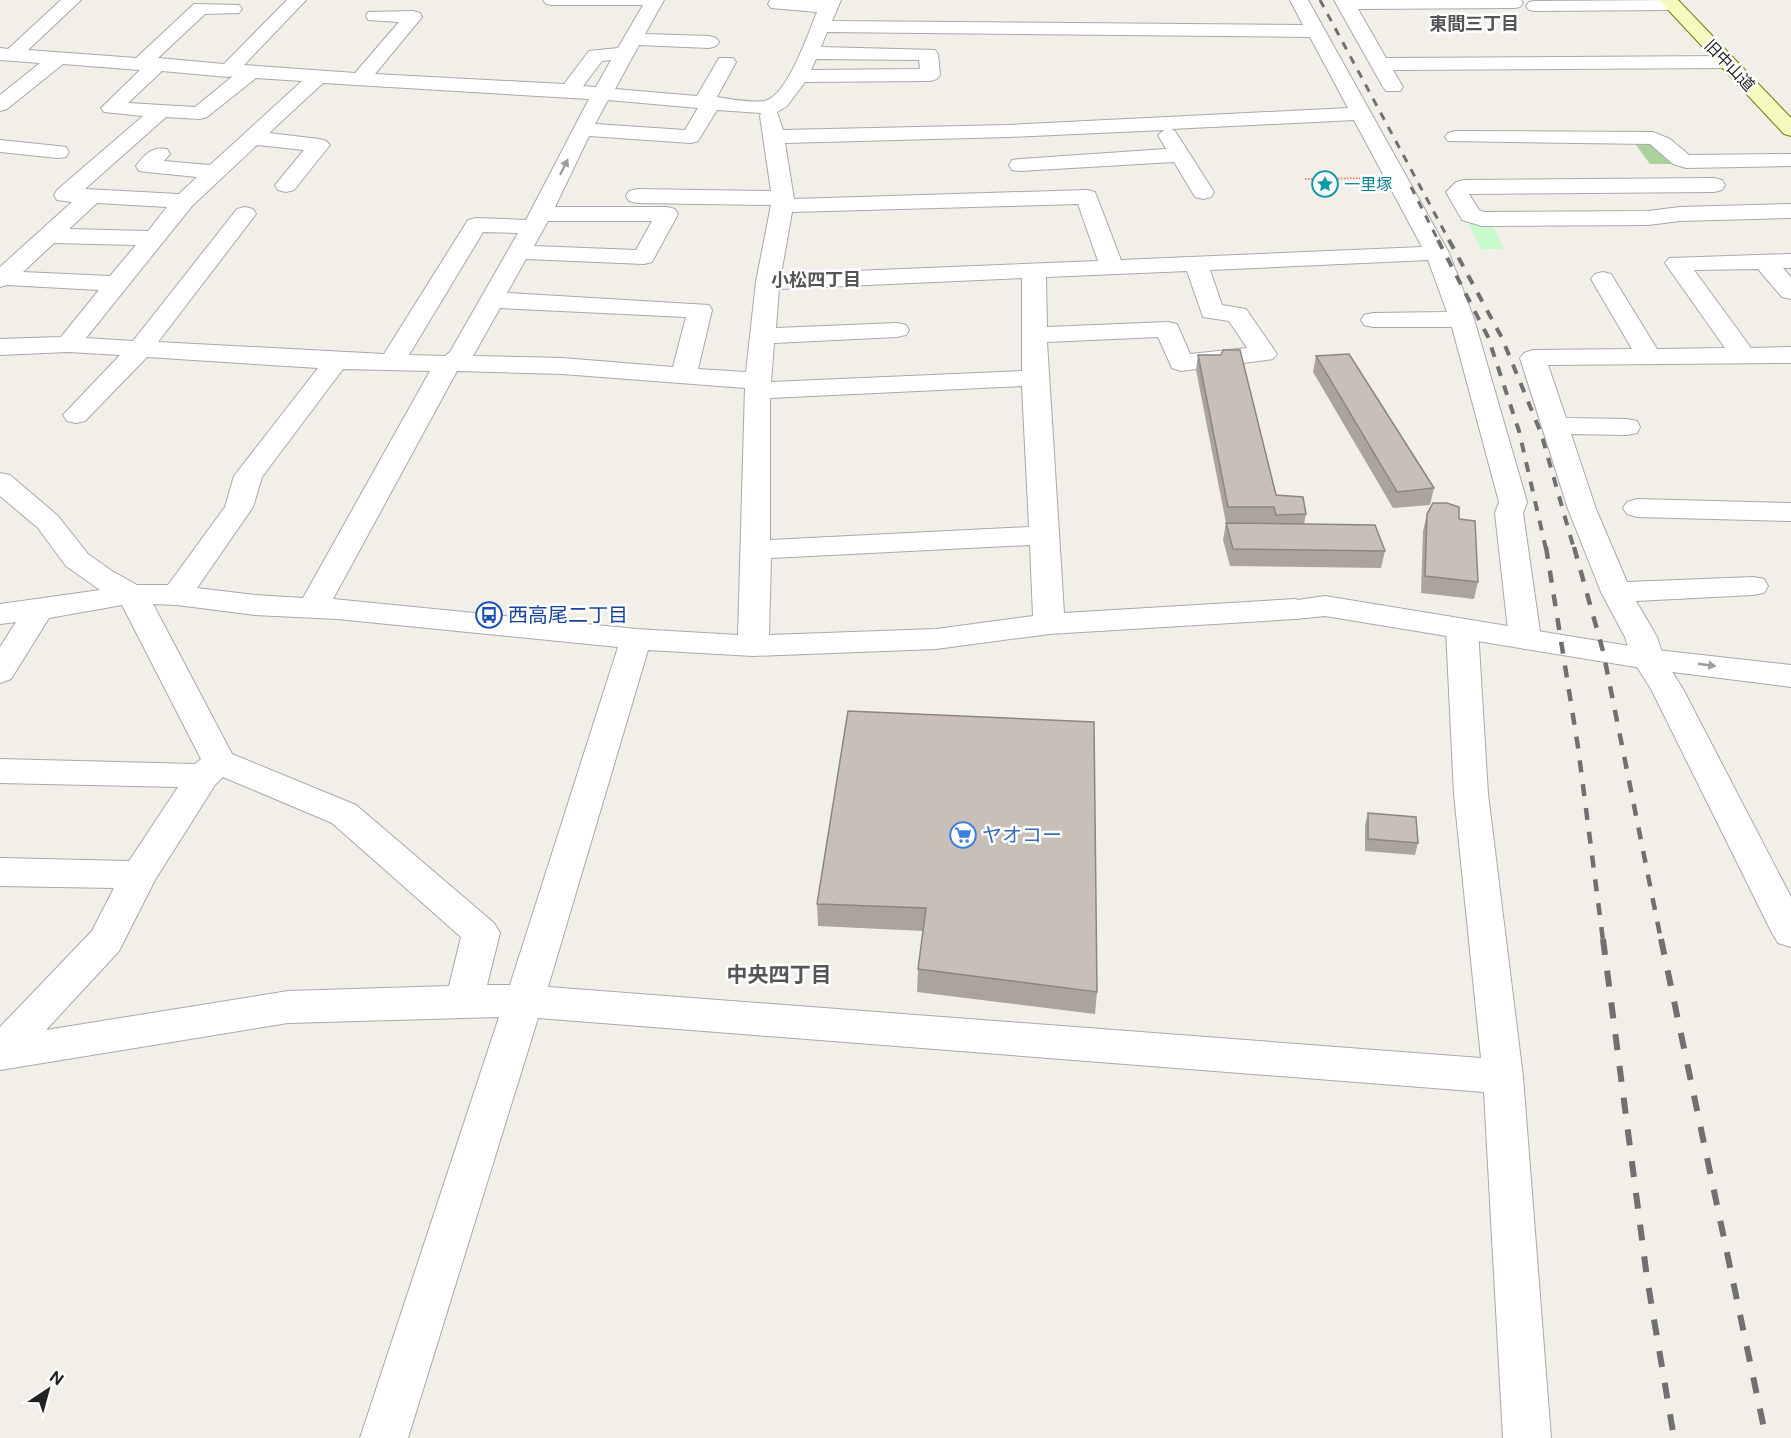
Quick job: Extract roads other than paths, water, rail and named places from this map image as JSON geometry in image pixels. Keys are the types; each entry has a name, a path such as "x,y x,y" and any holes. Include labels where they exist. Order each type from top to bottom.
{"main road":[{"name":"旧中山道","path":"1671,2 1791,130"}],"street":[{"path":"5,55 72,0"},
{"path":"228,71 297,0"},
{"path":"313,607 444,369 460,356 492,300 541,212 582,129 656,0 552,0"},
{"path":"5,55 569,91 769,108 783,100 797,76 830,3 777,4 779,0"},
{"path":"1299,0 1437,253 1462,318 1513,502 1509,513 1525,639"},
{"path":"1344,2 1514,3"},
{"path":"1344,2 1393,87"},
{"path":"1535,6 1671,2"},
{"path":"1420,4 1431,23"},
{"path":"233,9 200,8 111,108 200,113 251,72"},
{"path":"1054,10 1058,29"},
{"path":"361,79 413,17 375,16"},
{"path":"819,26 1315,31"},
{"path":"569,91 596,55 629,47 709,42"},
{"path":"797,76 930,75 928,54 808,53"},
{"path":"0,105 57,59"},
{"path":"582,129 691,137 726,62"},
{"path":"1380,64 1726,62"},
{"path":"68,344 184,201 319,76"},
{"path":"0,105 23,108"},
{"path":"753,646 758,386 768,282 782,202 769,108"},
{"path":"161,111 65,195 184,201"},
{"path":"773,136 1008,131 1360,114"},
{"path":"1161,123 1203,192"},
{"path":"1008,131 1031,198"},
{"path":"1455,137 1653,138 1663,141 1676,158 1696,161 1791,160"},
{"path":"253,138 319,145 286,185"},
{"path":"0,146 58,152"},
{"path":"159,154 147,166 216,172"},
{"path":"1020,165 1180,155"},
{"path":"1696,161 1736,212"},
{"path":"1714,185 1464,187 1457,192 1470,215 1482,219 1648,218 1680,213 1791,211"},
{"path":"2,279 91,197"},
{"path":"392,362 476,225 541,212 782,202 1087,197 1111,266"},
{"path":"519,252 644,257 667,214 541,212"},
{"path":"76,415 140,349 245,214"},
{"path":"49,236 154,238"},
{"path":"768,282 1437,253"},
{"path":"1764,261 1791,292"},
{"path":"1743,355 1677,263 1791,261"},
{"path":"1035,335 1168,329 1181,363 1264,354 1237,314 1212,312 1196,262"},
{"path":"1034,270 1035,378 1048,624"},
{"path":"2,279 116,284"},
{"path":"1603,279 1649,357"},
{"path":"492,300 700,310 684,375"},
{"path":"1373,320 1462,318"},
{"path":"762,336 897,330"},
{"path":"0,347 68,344 336,361 562,366 684,375 758,386 1035,378"},
{"path":"1791,355 1533,358 1582,509 1616,592 1641,637 1648,659 1667,689 1791,933"},
{"path":"177,595 239,507 248,476 336,361"},
{"path":"1555,426 1627,427"},
{"path":"0,481 48,522 77,560 101,578 132,594 211,769"},
{"path":"1637,508 1791,512"},
{"path":"756,550 1043,535"},
{"path":"1616,592 1754,586"},
{"path":"0,614 39,610 132,594 177,595 636,639 753,646 936,639 1048,624 1325,606 1648,659 1698,663 1791,676"},
{"path":"0,672 39,610"},
{"path":"1462,629 1471,794 1503,1077 1527,1438"},
{"path":"384,1438 524,1001 636,639"},
{"path":"0,1054 106,941 139,875 211,769"},
{"path":"0,771 211,769 344,814 481,933 464,1001"},
{"path":"0,872 139,875"},
{"path":"0,1054 288,1007 524,1001 1503,1077"}],"railway":[{"path":"1320,0 1450,242"},
{"path":"1411,187 1439,242"},
{"path":"1438,240 1488,337 1519,431 1546,549"},
{"path":"1449,240 1502,338 1541,433 1574,549"},
{"path":"1546,547 1578,747 1603,940"},
{"path":"1574,547 1603,651 1661,940"},
{"path":"1603,939 1647,1278 1674,1438"},
{"path":"1661,939 1766,1438"}],"place":[{"name":"一里塚","path":"1325,184"},
{"name":"西高尾二丁目","path":"489,615"},
{"name":"ヤオコー","path":"963,835"}],"district":[{"name":"東間三丁目","path":"1474,24"},
{"name":"小松四丁目","path":"816,280"},
{"name":"中央四丁目","path":"779,975"}]}
